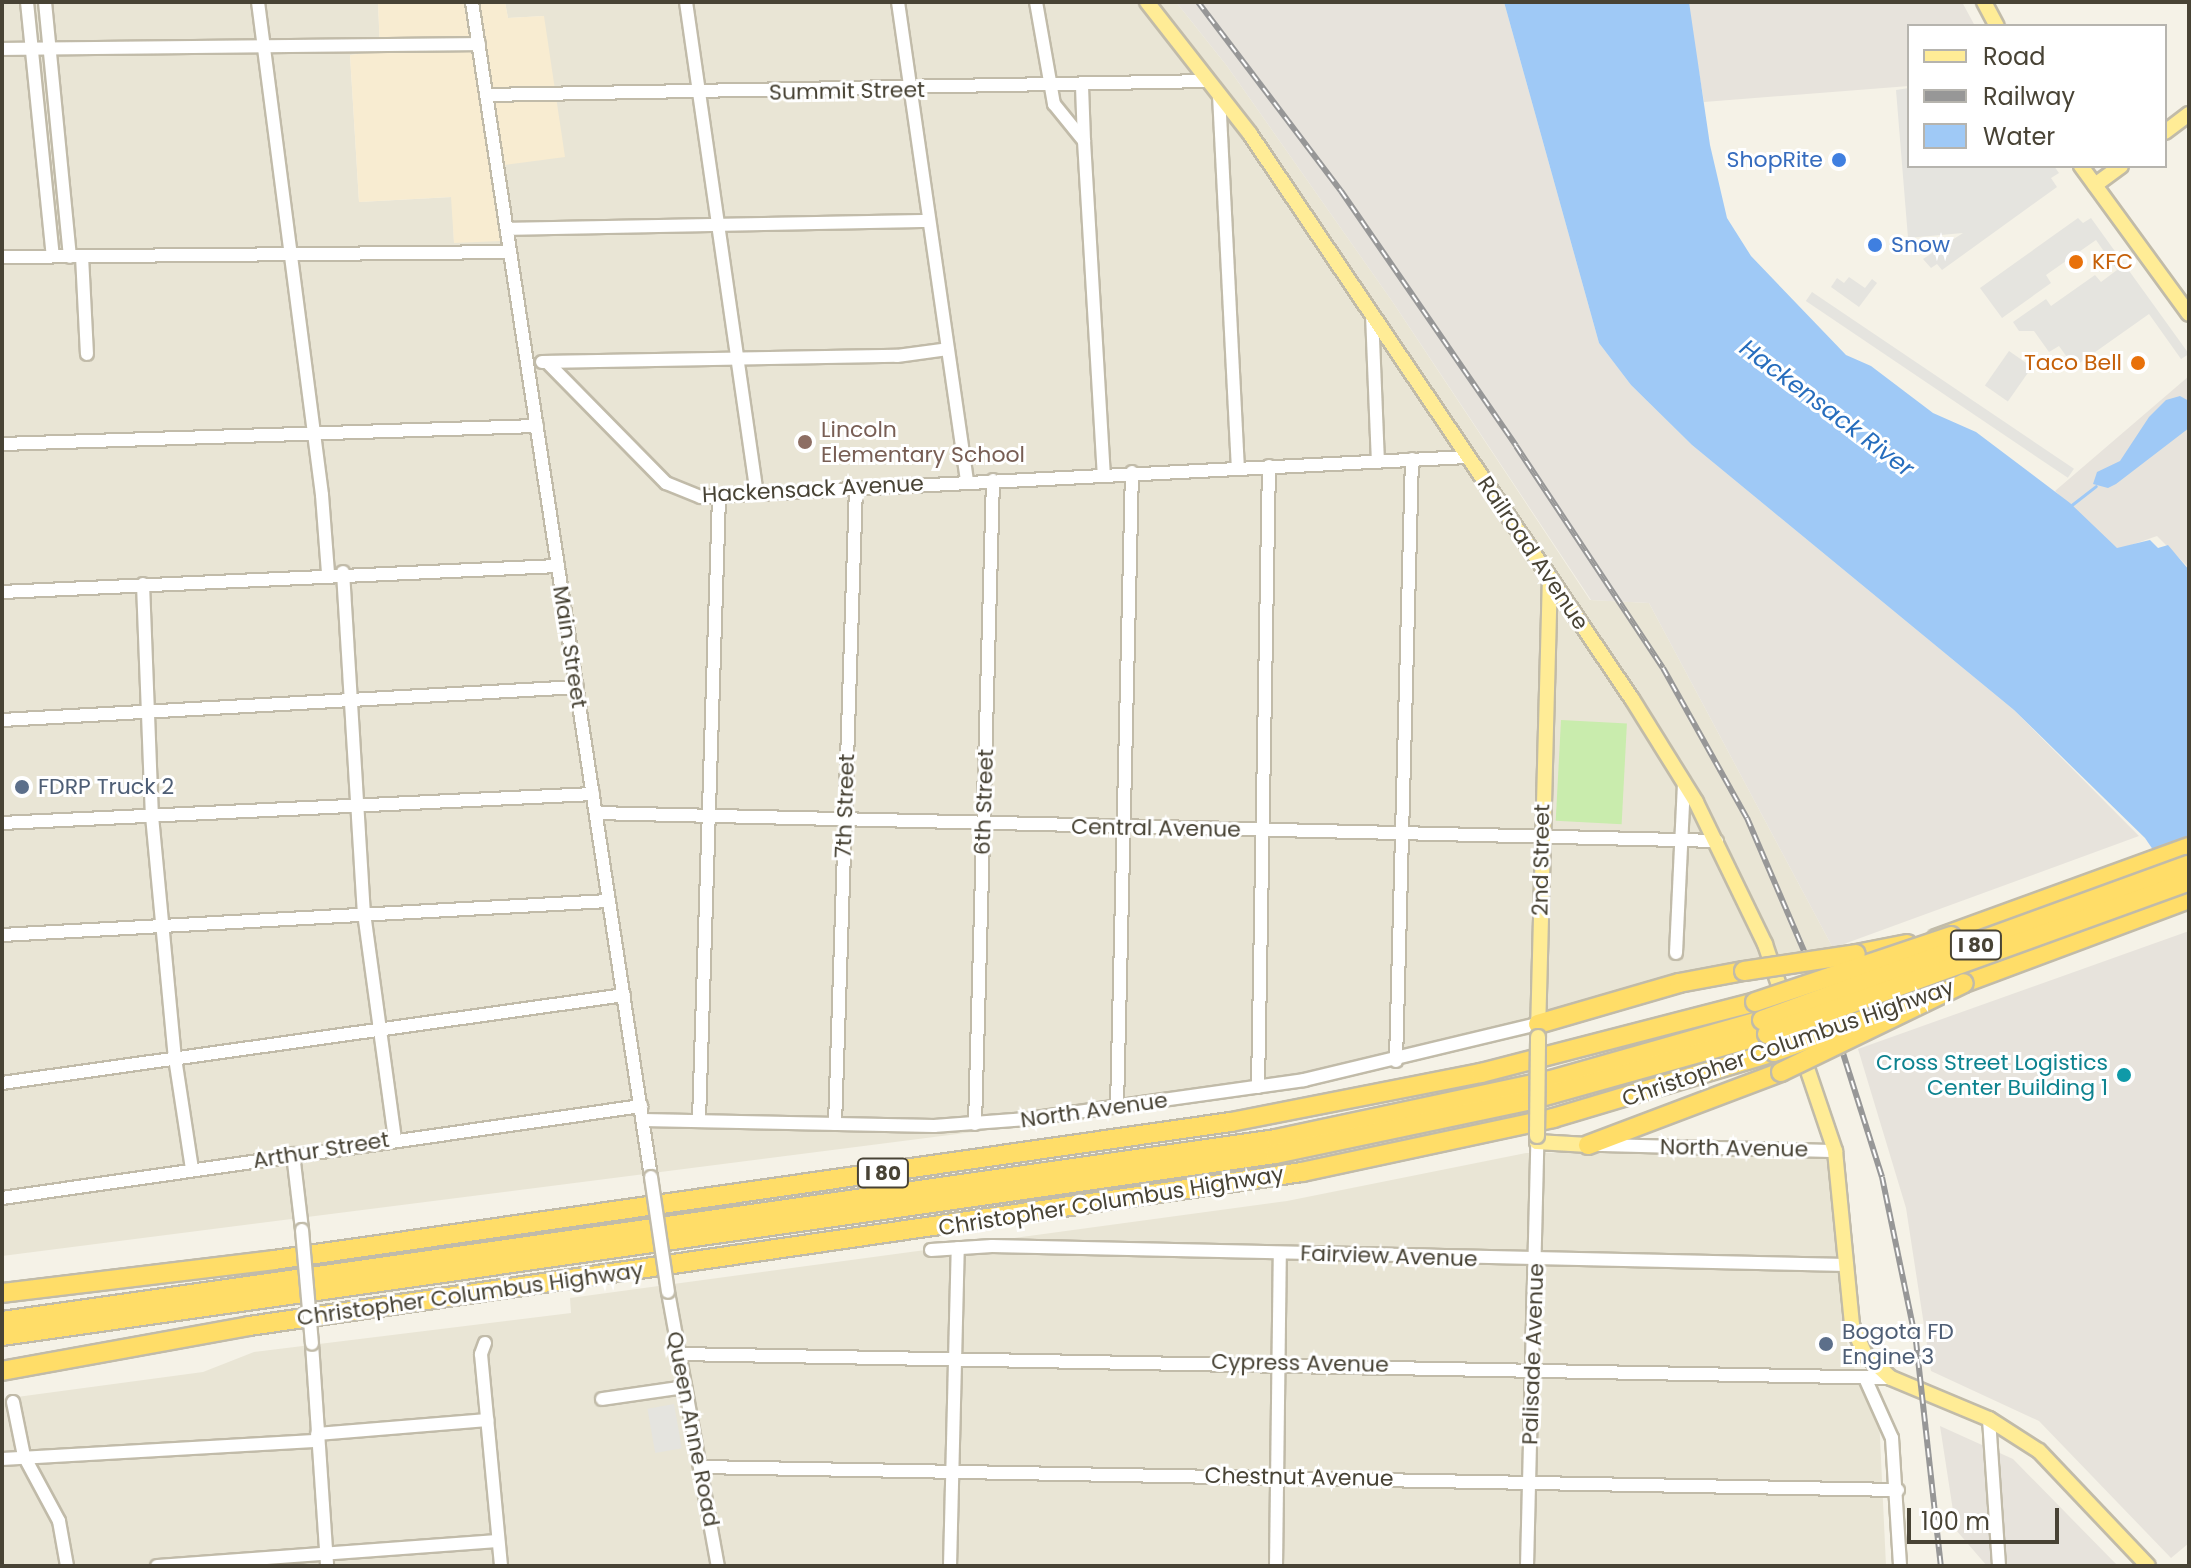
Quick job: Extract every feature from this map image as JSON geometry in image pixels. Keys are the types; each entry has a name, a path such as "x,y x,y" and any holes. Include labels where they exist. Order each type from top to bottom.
{"highway":[{"name":"Christopher Columbus Highway","path":"2,1293 317,1254 1253,1119 1761,1019 1951,936 2189,847"},
{"name":"Christopher Columbus Highway","path":"2,1336 1300,1150 1531,1100 2189,865"},
{"name":"Christopher Columbus Highway","path":"2,1321 1276,1139 1551,1080 1761,1019 2189,881"},
{"name":"Christopher Columbus Highway","path":"2,1371 249,1326 1338,1166 1576,1112 1774,1052 2189,899"},
{"path":"1538,1031 1679,983 1951,936"},
{"path":"1588,1145 1781,1072 1964,983"},
{"path":"2,1364 46,1362"}],"main road":[{"name":"Railroad Avenue","path":"1147,2 1219,95 1372,314 1550,577 1684,782 1717,841 1765,944 1835,1151 1855,1333 1865,1354 1891,1378"},
{"path":"1984,2 1996,24"},
{"path":"2167,130 2189,114"},
{"path":"2082,168 2186,305"},
{"path":"2095,185 2118,168"},
{"name":"2nd Street","path":"1537,1139 1541,837 1550,577"},
{"name":"North Avenue","path":"1537,1139 1588,1145"},
{"name":"Cypress Avenue","path":"1891,1378 1989,1419 2055,1465 2148,1566"}],"street":[{"path":"27,2 53,256"},
{"path":"45,2 63,185 76,256 87,354"},
{"path":"258,2 328,573"},
{"name":"Main Street","path":"472,2 668,1292"},
{"path":"686,2 715,224 757,494"},
{"path":"898,2 967,481"},
{"path":"1036,2 1049,87 1058,113 1084,141"},
{"path":"2,49 479,44"},
{"name":"Summit Street","path":"486,95 911,90 1208,81"},
{"path":"1082,86 1104,474"},
{"path":"1219,95 1238,467"},
{"path":"40,125 57,124"},
{"path":"46,186 63,185"},
{"path":"507,229 929,221"},
{"path":"2,257 289,257 510,252"},
{"path":"1372,314 1378,461"},
{"path":"527,363 735,355 897,356 948,349"},
{"name":"Hackensack Avenue","path":"547,362 666,483 689,495 719,497 1132,472 1468,457"},
{"path":"2,444 537,426"},
{"path":"1396,1061 1412,459"},
{"path":"1258,1087 1269,466"},
{"path":"1117,1107 1132,472"},
{"name":"6th Street","path":"975,1124 993,480"},
{"name":"7th Street","path":"835,1124 856,488"},
{"path":"699,1120 719,497"},
{"path":"2,592 343,572 558,566"},
{"path":"343,572 364,913 376,1029 395,1139"},
{"path":"143,584 152,816 175,1058 192,1169"},
{"path":"2,720 577,687"},
{"path":"1676,953 1684,782"},
{"path":"2,823 593,794"},
{"name":"Central Avenue","path":"596,813 1717,841"},
{"path":"2,935 609,901"},
{"path":"2,1083 624,995"},
{"name":"North Avenue","path":"643,1120 975,1124 1258,1087 1538,1031"},
{"name":"Arthur Street","path":"2,1198 641,1106"},
{"name":"Palisade Avenue","path":"1527,1566 1537,1139"},
{"name":"North Avenue","path":"1588,1145 1835,1151"},
{"path":"293,1154 312,1344 316,1437 327,1560"},
{"path":"950,1566 958,1248"},
{"name":"Fairview Avenue","path":"931,1250 1280,1253 1847,1265"},
{"path":"1276,1566 1275,1363 1280,1253"},
{"name":"Queen Anne Road","path":"668,1292 718,1566"},
{"path":"485,1343 481,1354 501,1566"},
{"name":"Cypress Avenue","path":"679,1354 1532,1367 1891,1378"},
{"path":"1865,1378 1892,1438 1898,1490 1900,1566"},
{"path":"602,1399 685,1387"},
{"path":"13,1402 24,1456 56,1513 67,1566"},
{"path":"1989,1419 1999,1566"},
{"path":"2,1459 316,1437 487,1420"},
{"name":"Chestnut Avenue","path":"700,1467 1898,1490"},
{"path":"157,1566 327,1560 498,1541"}],"shaded area":[{"path":"2,2 378,2 380,51 350,55 359,202 452,197 454,242 499,240 489,167 544,16 508,18 505,2 1176,2 1227,66 1392,301 1590,600 1649,603 1833,948 1560,1029 1162,1108 2,1256"},
{"path":"378,2 505,2 508,18 544,16 565,157 489,167 500,241 454,243 451,197 359,202 350,55 380,51"},
{"path":"1176,2 1504,2 1599,343 1631,385 1692,445 2014,710 2139,836 1833,948 1649,603 1591,600 1392,301 1227,66"},
{"path":"1687,2 1962,2 1974,24 1907,24 1907,86 1704,102"},
{"path":"1907,88 1907,168 2055,168 2059,173 2051,178 2057,187 1942,270 1937,264 1931,268 1923,259 1963,233 1908,238 1896,90"},
{"path":"2078,218 2083,223 2091,218 2189,354 2181,359 2149,314 2074,367 2059,346 2049,352 2034,331 2019,331 2013,322 2046,299 2051,306 2095,275 2101,282 2117,270 2096,240 2046,275 2051,283 2002,318 1980,288"},
{"path":"1849,277 1865,288 1872,279 1877,283 1859,307 1831,287 1837,278 1844,283"},
{"path":"1812,292 2074,469 2068,478 1806,301"},
{"path":"2009,351 2032,367 2008,401 1985,385"},
{"path":"2189,376 2189,568 2157,536 2117,550 2055,491"},
{"path":"2189,931 2189,1543 2171,1558 2039,1421 1931,1371 1906,1208 1858,1049"},
{"path":"1827,1150 1848,1350 1863,1392 1879,1416 1886,1566 2,1566 2,1399 203,1372 254,1352 571,1313 570,1298 1287,1201 1526,1153"},
{"path":"674,1404 682,1448 655,1453 647,1409"},
{"path":"1940,1426 2013,1459 2118,1566 1987,1566 1956,1530"}],"green space":[{"path":"1561,720 1627,723 1622,824 1556,821"}],"water":[{"name":"Hackensack River","path":"1504,2 1689,2 1710,145 1727,218 1751,256 1846,355 1871,366 1933,413 1976,432 2070,503 2117,548 2150,540 2158,548 2168,545 2189,570 2189,903 2145,838 2014,710 1692,445 1631,385 1599,343"},
{"path":"2180,396 2189,401 2189,428 2116,484 2108,488 2093,484 2097,472 2120,461 2149,417 2166,400"}],"waterway":[{"path":"2069,507 2096,486"}],"railway":[{"path":"1198,2 1341,191 1516,446 1663,668 1747,818 1830,1012 1882,1177 1916,1341 1941,1566"}],"place":[{"name":"ShopRite","path":"1839,160"},
{"name":"Snow","path":"1875,245"},
{"name":"KFC","path":"2076,262"},
{"name":"Taco Bell","path":"2138,363"},
{"name":"Lincoln Elementary School","path":"805,442"},
{"name":"FDRP Truck 2","path":"22,787"},
{"name":"Cross Street Logistics Center Building 1","path":"2124,1075"},
{"name":"Bogota FD Engine 3","path":"1826,1344"}]}
